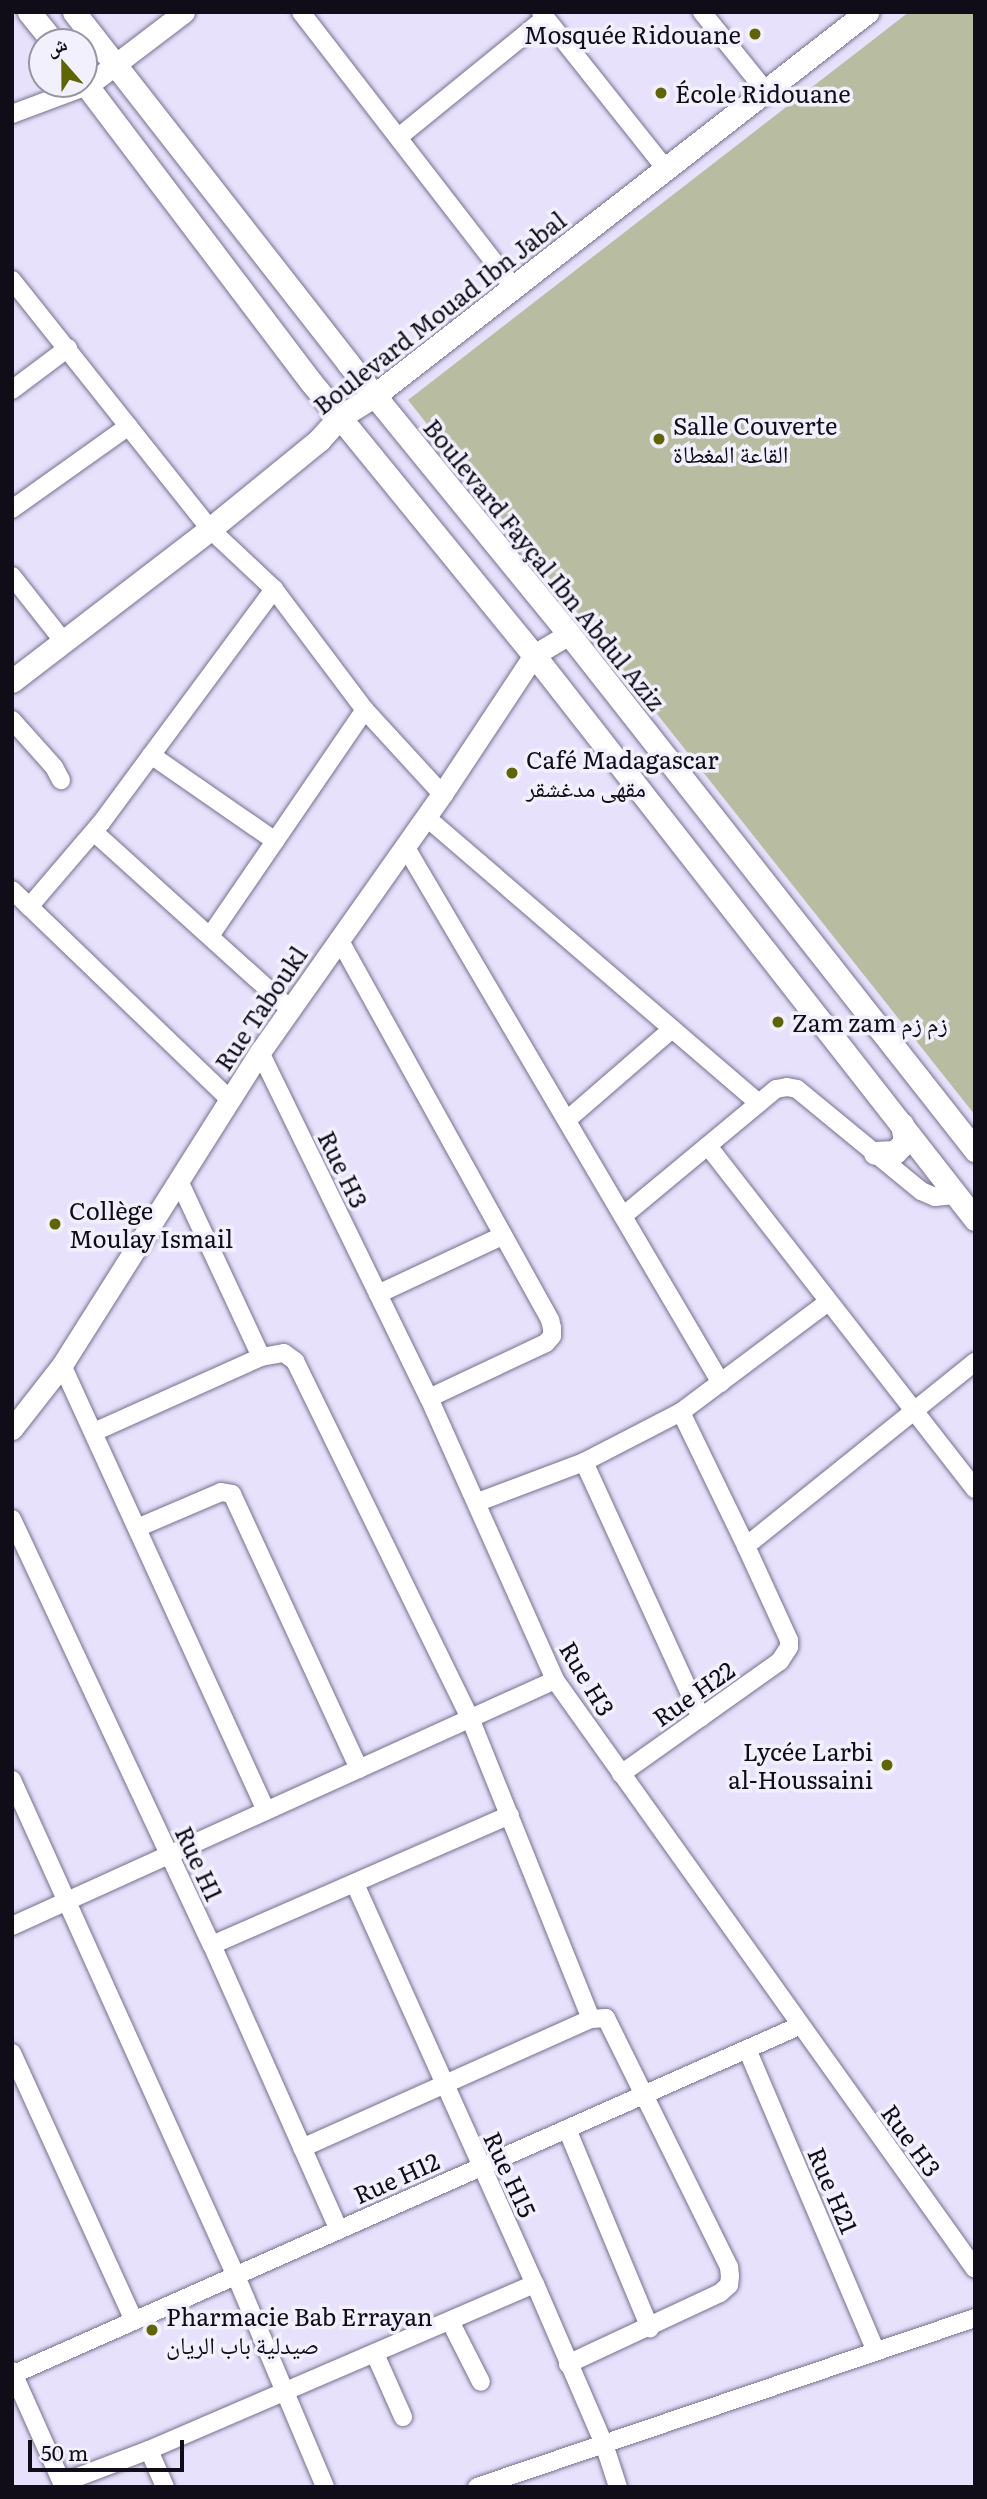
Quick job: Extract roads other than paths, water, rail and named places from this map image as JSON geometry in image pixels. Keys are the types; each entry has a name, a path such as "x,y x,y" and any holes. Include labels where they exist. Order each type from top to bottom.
{"main road":[{"path":"29,12 42,28"},
{"name":"Boulevard Fayçal Ibn Abdul Aziz","path":"74,12 975,1150"},
{"name":"Boulevard Mouad Ibn Jabal","path":"12,681 210,529 319,440 340,417 375,395 867,12"},
{"path":"97,98 340,417 534,655 975,1219"},
{"path":"875,1153 895,1152 902,1145 905,1140 902,1124"}],"street":[{"path":"98,77 117,66 184,12"},
{"path":"302,12 513,286"},
{"path":"702,12 765,90"},
{"path":"400,136 543,15 665,168"},
{"path":"12,114 51,98"},
{"path":"12,280 210,529 274,589 365,710 442,794"},
{"path":"12,390 68,348"},
{"path":"12,509 129,426"},
{"path":"12,576 64,642"},
{"path":"29,907 94,832 274,589"},
{"name":"Rue Taboukl","path":"12,1429 62,1365 180,1183 260,1052 442,794 534,655 569,634"},
{"path":"210,936 365,710"},
{"path":"12,719 54,766 61,780"},
{"path":"152,755 275,841"},
{"path":"426,817 759,1103"},
{"path":"94,832 290,1009"},
{"path":"405,846 720,1383"},
{"path":"12,890 230,1100"},
{"path":"339,939 550,1320 552,1336 546,1343 429,1398"},
{"path":"567,1120 672,1029"},
{"name":"Rue H3","path":"260,1052 478,1502 555,1680 799,2026 975,2269"},
{"path":"623,1216 776,1089 797,1089 921,1191 935,1197 954,1195"},
{"path":"708,1146 975,1489"},
{"path":"180,1183 261,1357"},
{"path":"378,1294 502,1236"},
{"path":"478,1502 584,1462 681,1412 828,1302"},
{"path":"94,1432 261,1357 284,1353 295,1361 470,1718 591,2019"},
{"path":"681,1412 746,1546 975,1362"},
{"path":"62,1365 266,1811"},
{"path":"584,1462 701,1718"},
{"path":"137,1528 221,1492 232,1494 359,1769"},
{"name":"Rue H1","path":"12,1519 212,1945 339,2230"},
{"name":"Rue H22","path":"621,1774 780,1661 789,1647 789,1640 746,1546"},
{"path":"12,1926 555,1680"},
{"path":"12,1780 236,2276 325,2487"},
{"path":"212,1945 510,1815"},
{"name":"Rue H15","path":"355,1884 604,2444 618,2487"},
{"path":"302,2148 591,2019 601,2017 609,2021 729,2267 729,2285 720,2293 650,2328 568,2364"},
{"name":"Rue H12","path":"13,2372 799,2026"},
{"name":"Rue H21","path":"747,2049 876,2351"},
{"path":"12,2053 134,2321"},
{"path":"567,2129 650,2328"},
{"path":"13,2372 63,2485 534,2284"},
{"path":"477,2487 975,2318"},
{"path":"450,2321 481,2382"},
{"path":"375,2354 403,2417"},
{"path":"149,2450 165,2487"}],"place":[{"name":"Mosquée Ridouane","path":"755,34"},
{"name":"École Ridouane","path":"661,93"},
{"name":"Salle Couverte القاعة المغطاة","path":"659,439"},
{"name":"Café Madagascar مقهى مدغشقر","path":"512,773"},
{"name":"Zam zam زم زم","path":"778,1022"},
{"name":"Collège Moulay Ismail","path":"55,1224"},
{"name":"Lycée Larbi al-Houssaini","path":"887,1765"},
{"name":"Pharmacie Bab Errayan صيدلية باب الريان","path":"152,2330"}]}
